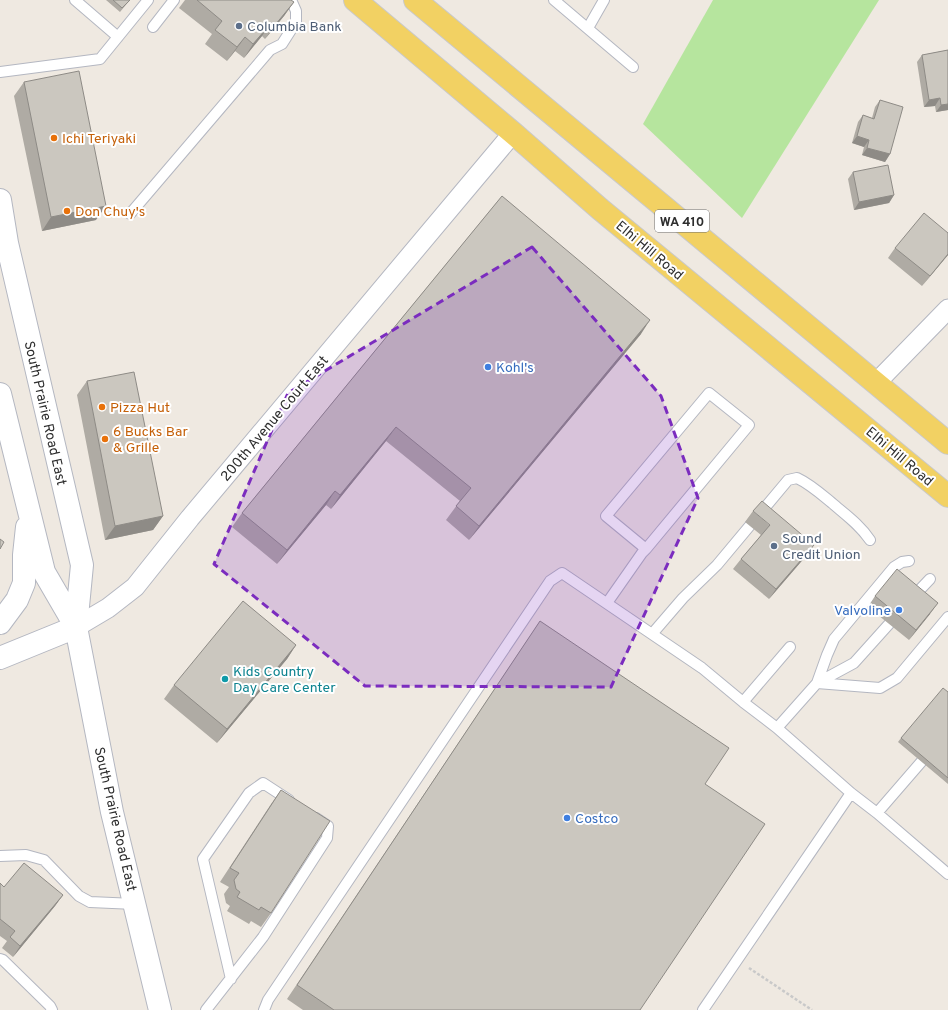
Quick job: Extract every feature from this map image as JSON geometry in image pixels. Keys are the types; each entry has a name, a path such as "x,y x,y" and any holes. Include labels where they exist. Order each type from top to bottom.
{"main road":[{"name":"Elhi Hill Road","path":"355,0 513,133 606,214 948,496"},
{"name":"WA 410","path":"415,0 948,443"},
{"name":"South Prairie Road East","path":"0,200 7,243 82,565 76,626 112,812 160,1010"},
{"name":"South Prairie Road East","path":"0,394 44,572 76,626"},
{"path":"0,623 17,600 24,583 24,555 29,510"},
{"name":"200th Avenue Court East","path":"0,658 76,626"}],"street":[{"name":"200th Avenue Court East","path":"76,626 108,608 135,587 190,518 513,133"},
{"path":"876,383 948,309"}],"lane":[{"path":"74,0 118,37"},
{"path":"0,72 100,59 148,0"},
{"path":"153,27 174,0"},
{"path":"130,214 270,50 282,44 296,22 296,11 292,2 289,0"},
{"path":"554,0 634,67"},
{"path":"588,28 604,0"},
{"path":"607,603 646,549 749,425 709,392 606,516 646,549"},
{"path":"652,634 683,598 717,565 788,480 797,478 807,483 855,522 870,540"},
{"path":"817,683 834,639 894,567 902,562 908,561"},
{"path":"264,1010 268,1000 550,581 562,572 702,668 777,728 851,793 877,813 948,874"},
{"path":"777,728 817,683 854,663 930,579"},
{"path":"817,683 880,688 897,678 948,617"},
{"path":"743,702 790,647"},
{"path":"877,813 922,762"},
{"path":"231,979 203,858 249,793 263,783 295,804"},
{"path":"703,1010 851,793"},
{"path":"206,1010 262,937 327,838 328,826 308,813"},
{"path":"0,856 26,855 44,860 79,896 90,902 135,904"},
{"path":"0,959 3,960 50,1006 52,1010"}],"path":[{"path":"737,960 812,1010"}],"highlighted area":[{"path":"532,247 661,396 698,498 611,687 365,686 214,564 288,393"}],"green space":[{"path":"713,0 879,0 742,218 643,124"}],"building":[{"path":"113,0 130,0 122,8"},
{"name":"Columbia Bank","path":"197,0 291,0 294,2 275,25 272,22 253,44 245,37 237,47 215,30 222,21"},
{"path":"948,50 948,104 941,105 940,98 929,100 922,55"},
{"path":"79,71 106,206 51,217 24,82"},
{"path":"880,100 903,107 890,154 867,148 869,140 857,136 863,115 874,119"},
{"path":"888,165 894,195 859,202 853,172"},
{"name":"Kohl's","path":"502,196 650,320 479,526 456,506 471,488 396,427 340,495 335,491 287,550 242,513"},
{"path":"924,213 948,233 948,254 930,276 895,248"},
{"path":"134,372 163,516 115,526 87,381"},
{"name":"Sound Credit Union","path":"762,501 814,545 776,589 741,559 770,525 753,511"},
{"path":"0,539 4,542 0,549"},
{"name":"Valvoline","path":"897,569 938,603 916,630 875,596"},
{"name":"Kids Country Day Care Center","path":"243,601 296,645 227,729 174,685"},
{"name":"Costco","path":"540,621 729,748 705,784 765,824 640,1010 334,1010 297,985"},
{"path":"943,688 948,692 948,778 901,738"},
{"path":"281,790 330,821 271,913 261,907 259,910 237,897 240,892 236,889 234,880 239,873 230,868"},
{"path":"24,863 63,895 20,946 10,937 15,931 0,919 0,883 4,887"}],"place":[{"name":"Columbia Bank","path":"239,26"},
{"name":"Ichi Teriyaki","path":"54,138"},
{"name":"Don Chuy's","path":"67,211"},
{"name":"Kohl's","path":"488,367"},
{"name":"Pizza Hut","path":"102,407"},
{"name":"6 Bucks Bar & Grille","path":"105,439"},
{"name":"Sound Credit Union","path":"774,546"},
{"name":"Valvoline","path":"899,610"},
{"name":"Kids Country Day Care Center","path":"225,679"},
{"name":"Costco","path":"567,818"}]}
